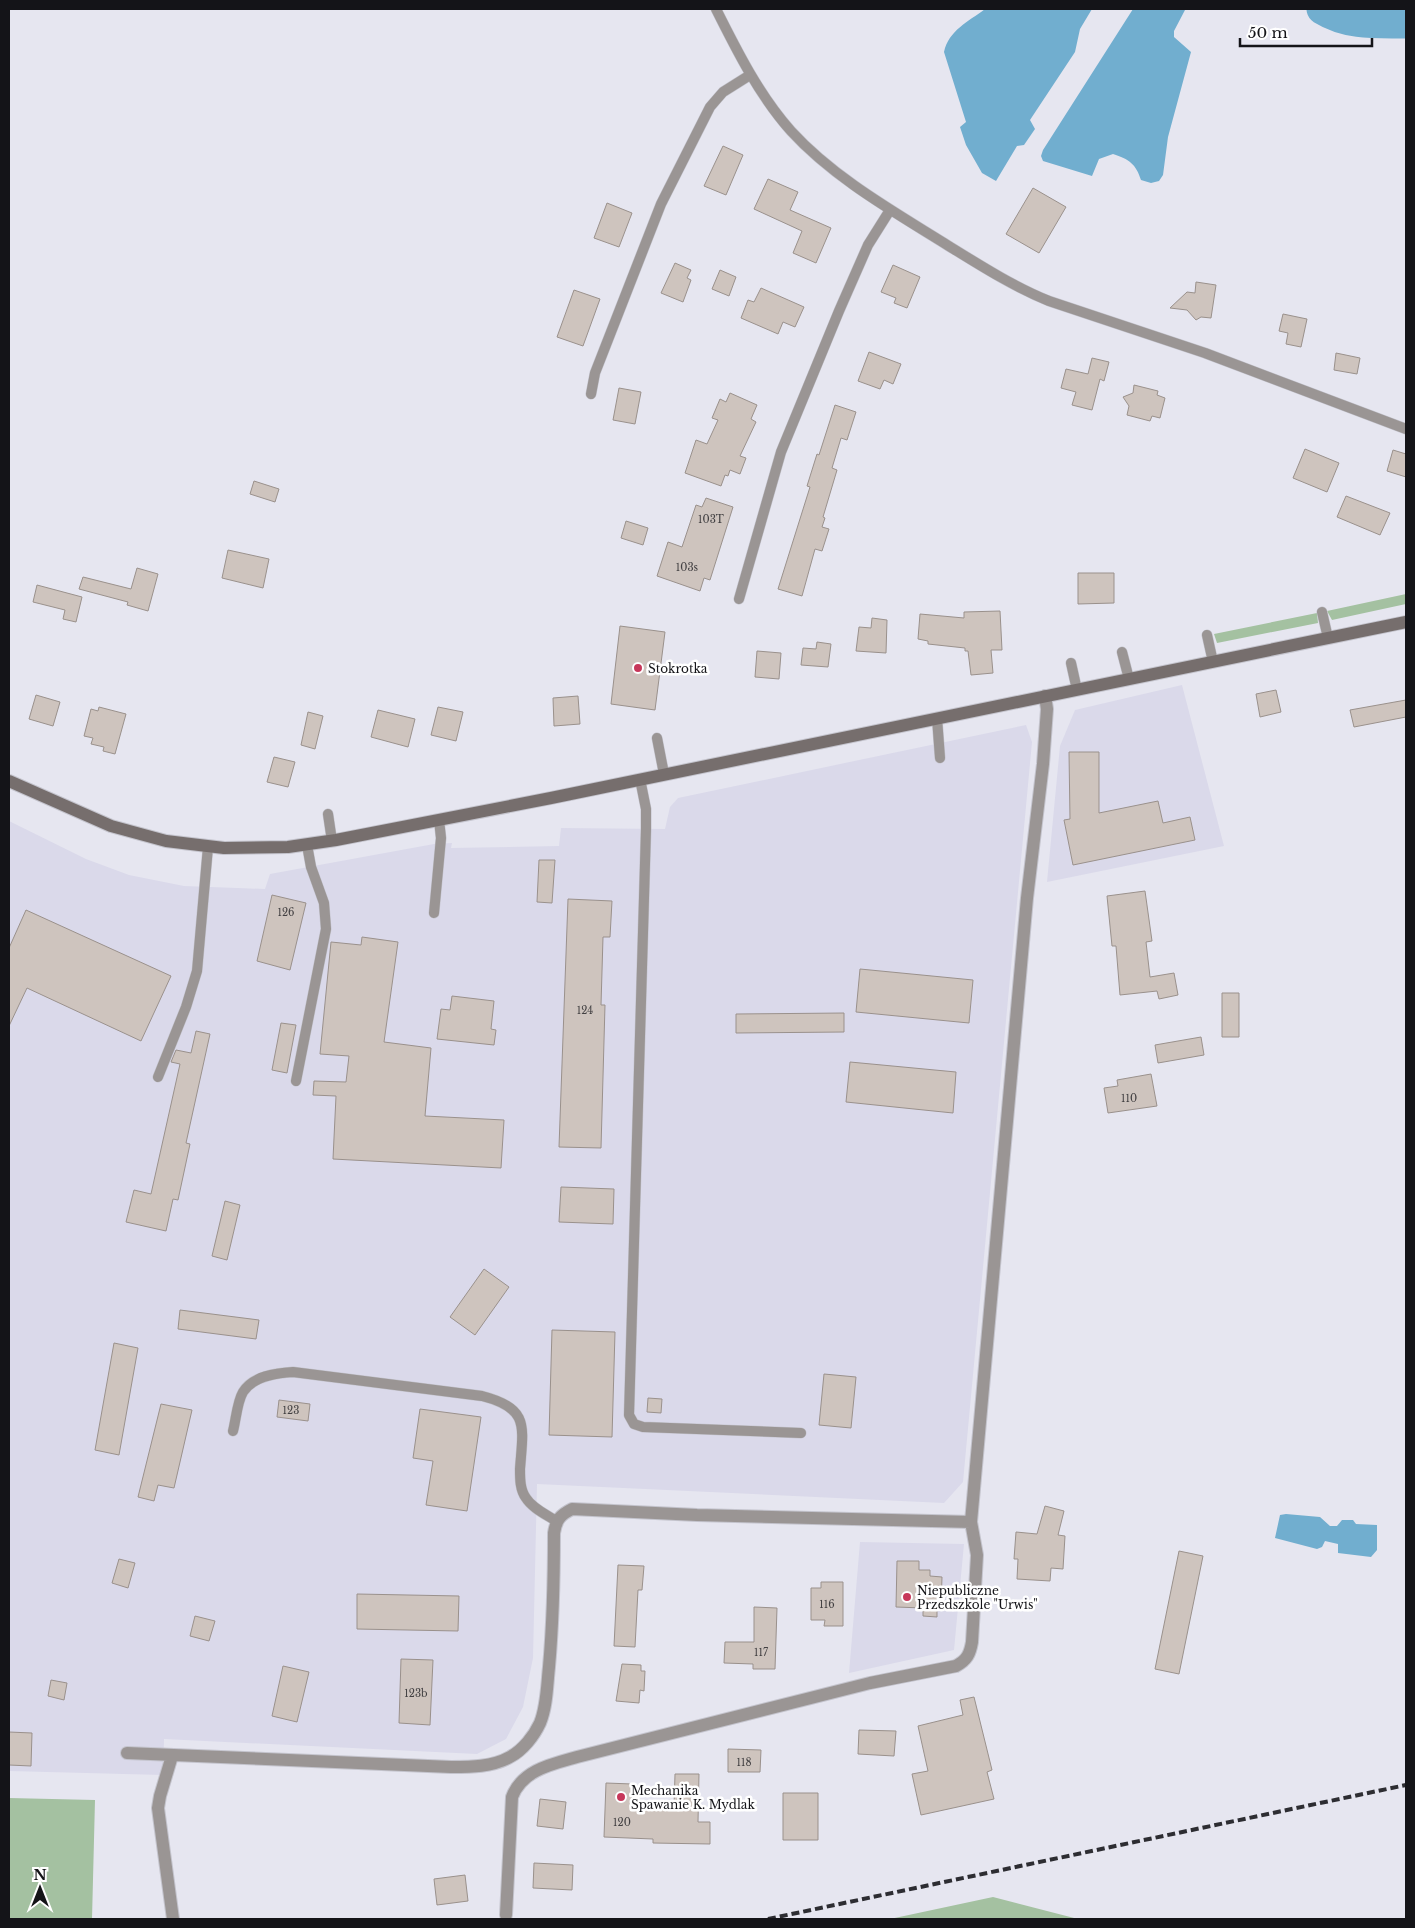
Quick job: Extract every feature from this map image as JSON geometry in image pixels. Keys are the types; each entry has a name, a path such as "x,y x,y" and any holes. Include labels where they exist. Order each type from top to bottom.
{"main road":[{"path":"9,781 111,826 166,841 208,848 255,849 307,845 439,820 1406,622"}],"street":[{"path":"506,1915 512,1796 517,1784 533,1772 577,1757 870,1683 956,1666 964,1661 970,1653 977,1555 971,1522 1027,898 1043,764 1047,709 1045,696"},
{"path":"127,1753 451,1768 476,1768 498,1763 512,1757 532,1737 540,1722 546,1697 553,1620 556,1522 563,1514 572,1509 588,1508 697,1515 971,1522"},
{"path":"172,1756 158,1808 173,1919"}],"lane":[{"path":"716,9 750,75 782,119 813,153 890,210 1028,293 1204,353 1406,429"},
{"path":"591,394 595,373 661,204 710,108 722,92 750,75"},
{"path":"739,599 781,452 868,245 890,210"},
{"path":"1322,612 1328,638"},
{"path":"1207,635 1213,662"},
{"path":"1122,652 1128,679"},
{"path":"1071,663 1077,690"},
{"path":"936,718 940,758"},
{"path":"657,738 664,774"},
{"path":"640,779 646,809 646,829 629,1416 634,1424 643,1427 801,1433"},
{"path":"328,814 332,841"},
{"path":"434,913 441,838 439,820"},
{"path":"296,1081 326,929 324,903 311,867 307,845"},
{"path":"158,1077 186,1007 197,971 208,848"},
{"path":"233,1431 243,1392 256,1381 274,1373 293,1372 482,1396 499,1400 513,1408 520,1419 522,1435 521,1489 526,1499 556,1522"}],"shaded area":[{"path":"1182,685 1224,846 1047,882 1060,746 1075,710"},
{"path":"1026,725 1032,742 963,1482 944,1503 537,1484 533,1658 523,1707 506,1739 477,1754 164,1739 163,1775 9,1771 9,821 86,859 129,875 184,886 265,889 270,874 434,844 452,843 451,848 559,846 561,828 665,829 670,807 678,798"},
{"name":"Niepubliczne Przedszkole \"Urwis\"","path":"860,1542 964,1544 954,1650 849,1673"}],"green space":[{"path":"1406,594 1406,604 1332,620 1327,611"},
{"path":"1317,613 1318,623 1217,643 1214,634"},
{"path":"9,1798 95,1800 92,1919 9,1919"},
{"path":"993,1897 1078,1919 890,1919"}],"water":[{"path":"985,9 1092,9 1080,29 1075,52 1030,120 1035,129 1024,145 1017,146 996,181 982,173 966,145 960,127 966,122 944,52 946,44 955,32"},
{"path":"1133,9 1197,9 1185,10 1174,31 1174,37 1191,52 1168,137 1163,175 1159,181 1151,183 1141,180 1137,170 1131,163 1113,154 1099,159 1092,176 1043,161 1041,156 1043,150"},
{"path":"1280,1515 1320,1517 1330,1526 1337,1526 1342,1520 1353,1520 1356,1524 1377,1525 1377,1550 1371,1557 1338,1553 1338,1544 1325,1541 1322,1547 1317,1549 1275,1538"}],"building":[{"path":"723,146 743,155 726,195 704,186"},
{"path":"768,179 798,192 790,210 831,228 816,263 793,253 802,231 754,209"},
{"path":"1033,188 1066,207 1039,253 1006,234"},
{"path":"607,203 632,213 619,247 594,238"},
{"path":"675,263 691,270 687,278 691,280 683,302 661,293"},
{"path":"893,265 920,277 907,308 894,303 896,298 881,292"},
{"path":"720,270 736,277 729,296 712,289"},
{"path":"1196,282 1216,285 1211,318 1201,317 1196,320 1187,310 1170,308 1187,292 1195,293"},
{"path":"761,288 804,307 795,327 783,322 778,334 741,318 748,300 754,302"},
{"path":"574,290 600,299 583,346 557,337"},
{"path":"1283,314 1307,319 1301,347 1286,344 1288,333 1279,331"},
{"path":"869,352 901,364 893,384 884,380 880,389 858,381"},
{"path":"1336,353 1360,358 1357,374 1334,370"},
{"path":"1092,358 1109,362 1104,381 1100,379 1092,410 1072,405 1076,392 1061,388 1066,369 1088,374"},
{"path":"1134,385 1158,391 1157,395 1165,398 1160,418 1152,416 1150,421 1127,415 1129,406 1123,397 1133,393"},
{"path":"619,388 641,392 635,424 613,420"},
{"path":"730,393 757,405 751,419 756,422 740,456 746,458 740,474 730,470 728,476 725,475 721,486 685,473 696,440 707,444 718,420 712,418 720,399 726,402"},
{"path":"835,405 856,412 847,440 841,438 832,468 837,470 823,517 825,518 822,527 829,529 822,551 815,549 802,596 778,589 810,487 807,486"},
{"path":"1305,449 1339,463 1327,492 1293,478"},
{"path":"1393,450 1406,454 1406,477 1387,471"},
{"path":"254,481 279,489 275,502 250,494"},
{"path":"1346,496 1390,513 1380,535 1337,517"},
{"path":"706,498 733,507 710,580 704,578 700,591 657,576 668,542 682,547 696,505 702,507"},
{"path":"626,521 648,528 643,545 621,538"},
{"path":"228,550 269,559 263,588 222,578"},
{"path":"137,568 158,574 148,611 127,605 128,602 79,589 83,577 131,589"},
{"path":"1078,573 1114,573 1114,603 1078,604"},
{"path":"37,585 82,597 76,622 63,619 65,610 33,602"},
{"path":"1000,611 1002,650 991,650 993,673 971,675 968,651 965,651 965,648 928,644 928,641 918,639 920,614 964,618 964,612"},
{"path":"872,618 887,620 886,653 856,651 859,627 871,628"},
{"name":"Stokrotka","path":"620,626 665,632 655,710 611,704"},
{"path":"817,642 831,644 828,667 801,665 803,648 816,649"},
{"path":"757,651 781,653 779,679 755,677"},
{"path":"1276,690 1281,712 1260,717 1256,694"},
{"path":"36,695 60,702 53,726 29,719"},
{"path":"578,696 580,724 554,726 553,698"},
{"path":"1406,700 1406,717 1354,727 1350,710"},
{"path":"99,707 126,714 115,754 103,751 104,747 91,744 93,738 84,736 91,709 98,711"},
{"path":"438,707 463,712 456,741 431,735"},
{"path":"378,710 415,719 408,747 371,737"},
{"path":"308,712 323,716 315,749 301,745"},
{"path":"1069,752 1099,752 1099,813 1158,801 1163,823 1190,817 1195,840 1073,865 1064,820 1070,819"},
{"path":"274,757 295,762 288,787 267,782"},
{"path":"539,860 555,860 552,903 537,902"},
{"path":"1145,891 1152,941 1146,942 1150,977 1174,973 1178,995 1159,999 1157,991 1120,995 1116,946 1112,946 1107,896"},
{"path":"272,895 306,903 290,970 257,961"},
{"path":"568,899 612,901 610,937 603,937 601,1005 605,1005 601,1148 559,1147"},
{"path":"26,910 171,976 141,1041 27,988 9,1026 9,948"},
{"path":"362,937 398,942 384,1042 431,1048 425,1116 504,1120 501,1168 333,1159 336,1096 313,1095 314,1081 346,1082 349,1056 320,1054 331,942 361,945"},
{"path":"860,969 973,980 969,1023 856,1012"},
{"path":"1222,993 1239,993 1239,1037 1222,1037"},
{"path":"452,996 494,1001 491,1029 496,1030 494,1045 437,1039 441,1009 450,1010"},
{"path":"844,1013 844,1032 736,1033 736,1014"},
{"path":"281,1023 296,1025 287,1073 272,1070"},
{"path":"196,1031 210,1034 186,1143 190,1144 178,1200 173,1199 166,1231 126,1222 134,1190 151,1194 180,1064 171,1062 176,1050 191,1053"},
{"path":"1201,1037 1204,1055 1158,1063 1155,1045"},
{"path":"850,1062 956,1072 953,1113 846,1102"},
{"path":"1151,1074 1157,1106 1108,1113 1104,1088 1118,1086 1117,1080"},
{"path":"561,1187 614,1189 613,1224 559,1222"},
{"path":"225,1201 240,1205 227,1260 212,1256"},
{"path":"484,1269 509,1287 475,1335 450,1317"},
{"path":"180,1310 259,1320 256,1339 178,1329"},
{"path":"552,1330 615,1332 612,1437 549,1435"},
{"path":"114,1343 138,1348 119,1455 95,1450"},
{"path":"824,1374 856,1377 851,1428 819,1425"},
{"path":"648,1398 662,1399 661,1413 647,1412"},
{"path":"279,1400 310,1404 308,1421 277,1417"},
{"path":"161,1404 192,1410 174,1488 158,1485 154,1501 138,1497"},
{"path":"420,1409 481,1417 467,1511 426,1505 433,1461 413,1458"},
{"path":"1045,1506 1064,1511 1058,1535 1065,1536 1063,1569 1051,1568 1050,1581 1017,1579 1018,1559 1014,1559 1016,1532 1037,1534"},
{"path":"1179,1551 1203,1556 1179,1674 1155,1669"},
{"path":"119,1559 135,1563 128,1588 112,1583"},
{"path":"897,1561 919,1561 919,1570 930,1570 930,1576 942,1577 941,1606 937,1606 937,1617 923,1616 923,1608 896,1607"},
{"path":"618,1565 644,1566 642,1590 638,1590 635,1647 614,1646"},
{"path":"821,1582 843,1582 843,1626 824,1626 825,1620 811,1620 811,1588 821,1588"},
{"path":"357,1594 459,1596 458,1631 357,1629"},
{"path":"754,1607 777,1608 775,1669 753,1669 753,1664 724,1663 725,1642 754,1642"},
{"path":"195,1616 215,1621 209,1641 190,1636"},
{"path":"401,1659 433,1660 430,1725 399,1723"},
{"path":"622,1664 641,1665 641,1671 645,1671 644,1691 640,1690 639,1703 616,1701"},
{"path":"283,1666 309,1672 297,1722 272,1716"},
{"path":"51,1680 67,1683 64,1700 48,1696"},
{"path":"974,1697 992,1770 987,1772 994,1799 921,1815 912,1774 928,1771 918,1726 963,1715 960,1700"},
{"path":"859,1730 896,1731 894,1756 858,1754"},
{"path":"9,1732 32,1733 31,1766 9,1765"},
{"path":"728,1749 761,1750 760,1772 728,1772"},
{"path":"675,1774 699,1774 698,1822 710,1822 710,1844 653,1843 653,1839 604,1837 606,1783 632,1784 631,1806 674,1806"},
{"path":"783,1793 818,1793 818,1840 783,1840"},
{"path":"540,1799 566,1802 563,1829 537,1826"},
{"path":"534,1863 573,1865 572,1890 533,1888"},
{"path":"465,1875 468,1901 437,1905 434,1879"}],"waterway":[{"path":"1322,9 1342,18 1362,22 1406,23"}],"railway":[{"path":"768,1919 1406,1785"}],"place":[{"name":"Stokrotka","path":"638,668"},
{"name":"Niepubliczne Przedszkole \"Urwis\"","path":"907,1597"},
{"name":"Mechanika Spawanie K. Mydlak","path":"621,1797"}]}
